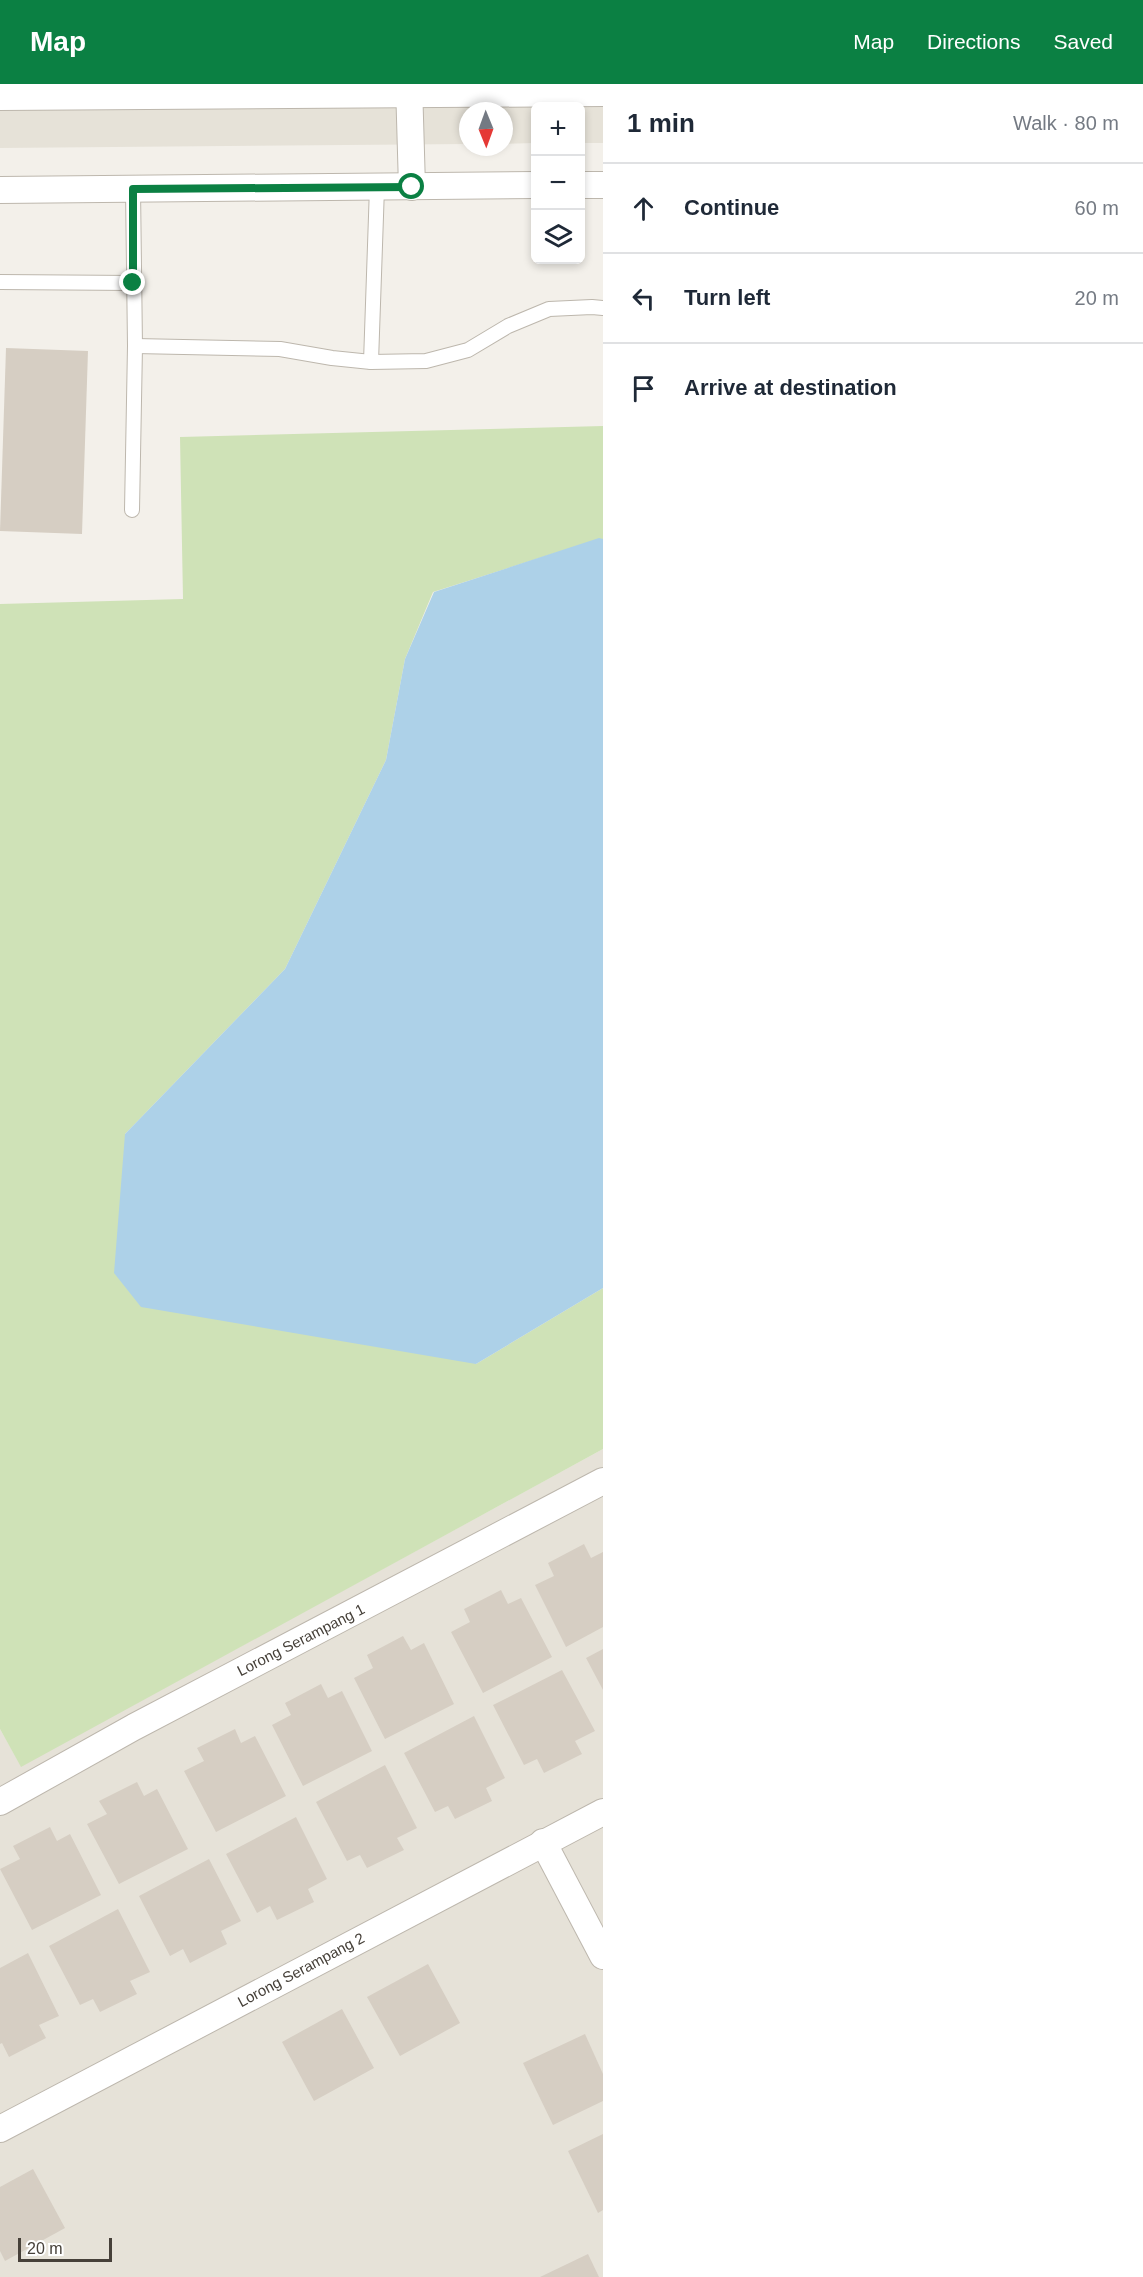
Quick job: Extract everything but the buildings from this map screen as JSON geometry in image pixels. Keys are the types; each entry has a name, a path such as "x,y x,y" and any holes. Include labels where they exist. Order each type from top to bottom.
{"street":[{"path":"410,88 412,187"},
{"path":"0,97 410,88 539,89 603,93"},
{"path":"0,190 531,185"},
{"path":"585,185 603,185"},
{"name":"Lorong Serampang 1","path":"3,1793 134,1727 603,1481"},
{"name":"Lorong Serampang 2","path":"0,2129 603,1812"},
{"path":"543,1842 603,1956"}],"lane":[{"path":"371,362 377,187"},
{"path":"132,510 135,345 133,189"},
{"path":"0,282 133,283"},
{"path":"135,345 280,349 371,362 426,361 468,350 508,326 549,309 603,308"}],"shaded area":[{"path":"0,84 603,84 603,143 585,143 585,102 531,102 531,143 513,144 513,102 459,102 459,144 0,148"},
{"path":"603,1449 603,2277 0,2277 0,1729 21,1766"}],"green space":[{"path":"603,426 603,539 433,592 405,659 386,760 285,969 125,1134 476,1364 603,1288 603,1449 21,1767 0,1729 0,604 183,599 180,437"}],"water":[{"path":"599,538 603,539 603,1288 476,1364 141,1307 114,1273 125,1134 285,969 386,760 405,659 434,592"}],"route":[{"path":"133,283 133,189 412,187"}]}
